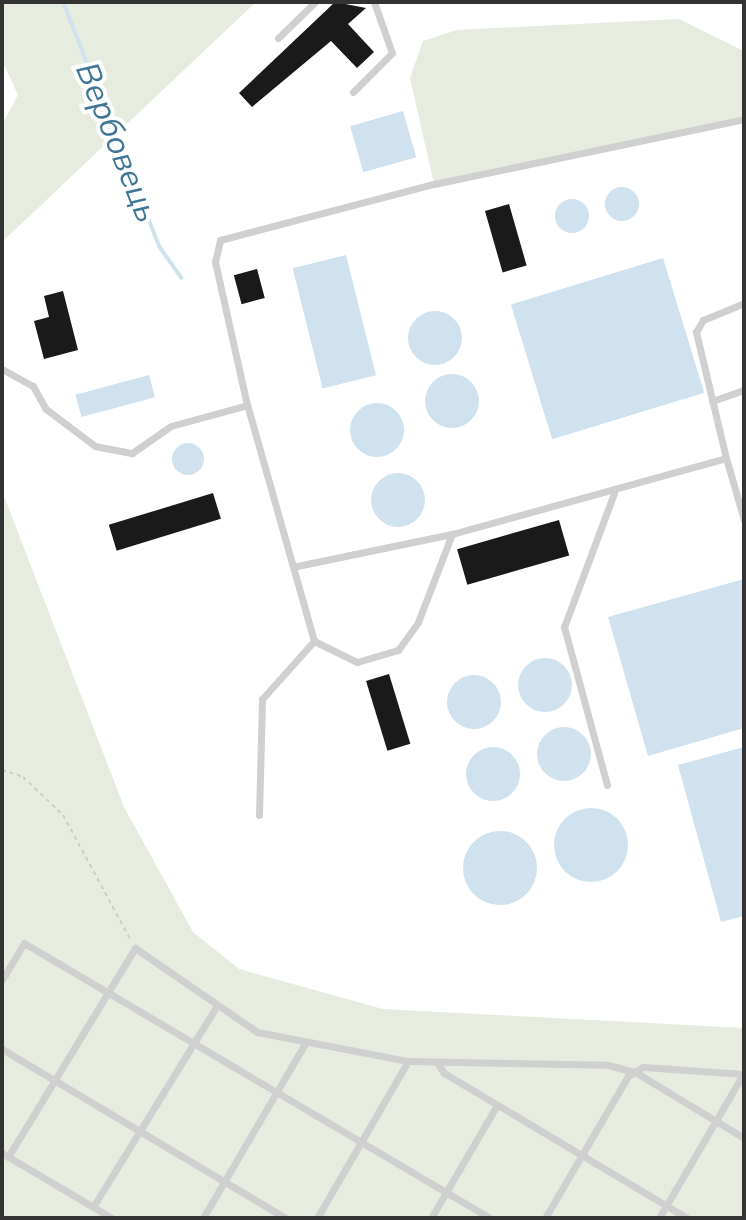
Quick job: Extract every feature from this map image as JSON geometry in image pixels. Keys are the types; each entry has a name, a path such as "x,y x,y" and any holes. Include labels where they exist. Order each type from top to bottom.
{"lane":[{"path":"278,38 315,2"},
{"path":"353,92 392,53 374,2"},
{"path":"314,641 297,566 247,405 215,262 224,237 744,119"},
{"path":"744,303 697,328 712,401 744,520"},
{"path":"2,369 33,386 46,409 95,446 132,453 171,426 247,405"},
{"path":"712,401 744,390"},
{"path":"297,566 452,534 615,492 726,458"},
{"path":"607,785 564,627 615,492"},
{"path":"314,641 357,662 398,650 418,622 452,534"},
{"path":"259,815 262,699 314,641"},
{"path":"2,980 24,943 490,1218"},
{"path":"112,1218 5,1155 109,994 135,948 216,1007 257,1032 408,1061 744,1074 659,1218"},
{"path":"93,1207 216,1007"},
{"path":"203,1218 306,1042"},
{"path":"2,1049 286,1218"},
{"path":"317,1218 408,1061"},
{"path":"437,1062 497,1105 687,1218"},
{"path":"635,1072 744,1138"},
{"path":"545,1218 635,1072"},
{"path":"431,1218 497,1105"}],"path":[{"path":"2,770 23,777 63,815 135,948"}],"shaded area":[{"path":"2,2 256,2 2,242 2,125 18,95 2,60"},
{"path":"679,19 744,51 744,119 434,184 410,78 423,41 457,30"},
{"path":"2,491 124,807 193,932 239,969 383,1009 744,1028 744,1218 2,1218"}],"water":[{"path":"403,111 416,157 363,172 350,126"},
{"path":"622,187 634,192 639,204 634,216 622,221 610,216 605,204 610,192"},
{"path":"572,199 584,204 589,216 584,228 572,233 560,228 555,216 560,204"},
{"path":"346,255 376,375 323,389 293,268"},
{"path":"663,258 704,393 552,439 511,304"},
{"path":"435,311 454,319 462,338 454,357 435,365 416,357 408,338 416,319"},
{"path":"452,374 471,382 479,401 471,420 452,428 433,420 425,401 433,382"},
{"path":"149,375 155,397 82,417 76,395"},
{"path":"377,403 396,411 404,430 396,449 377,457 358,449 350,430 358,411"},
{"path":"188,443 200,447 204,459 200,471 188,475 176,471 172,459 176,447"},
{"path":"398,473 417,481 425,500 417,519 398,527 379,519 371,500 379,481"},
{"path":"744,579 744,728 648,756 608,617"},
{"path":"545,658 564,666 572,685 564,704 545,712 526,704 518,685 526,666"},
{"path":"474,675 493,683 501,702 493,721 474,729 455,721 447,702 455,683"},
{"path":"564,727 583,735 591,754 583,773 564,781 545,773 537,754 545,735"},
{"path":"493,747 512,755 520,774 512,793 493,801 474,793 466,774 474,755"},
{"path":"744,747 744,916 721,922 678,765"},
{"path":"591,808 605,811 617,819 625,831 628,845 625,859 617,871 605,879 591,882 577,879 565,871 557,859 554,845 557,831 565,819 577,811"},
{"path":"500,831 514,834 526,842 534,854 537,868 534,882 526,894 514,902 500,905 486,902 474,894 466,882 463,868 466,854 474,842 486,834"}],"building":[{"path":"335,2 366,8 348,24 374,52 357,68 331,41 252,107 239,93"},
{"path":"509,204 527,266 503,272 485,211"},
{"path":"257,269 265,298 242,304 234,275"},
{"path":"63,291 78,350 44,359 34,321 49,317 44,296"},
{"path":"213,493 221,519 117,551 109,525"},
{"path":"559,520 569,556 467,585 457,549"},
{"path":"389,674 410,744 387,751 366,681"}],"waterway":[{"name":"Вербовець","path":"63,2 159,246 181,278"}]}
